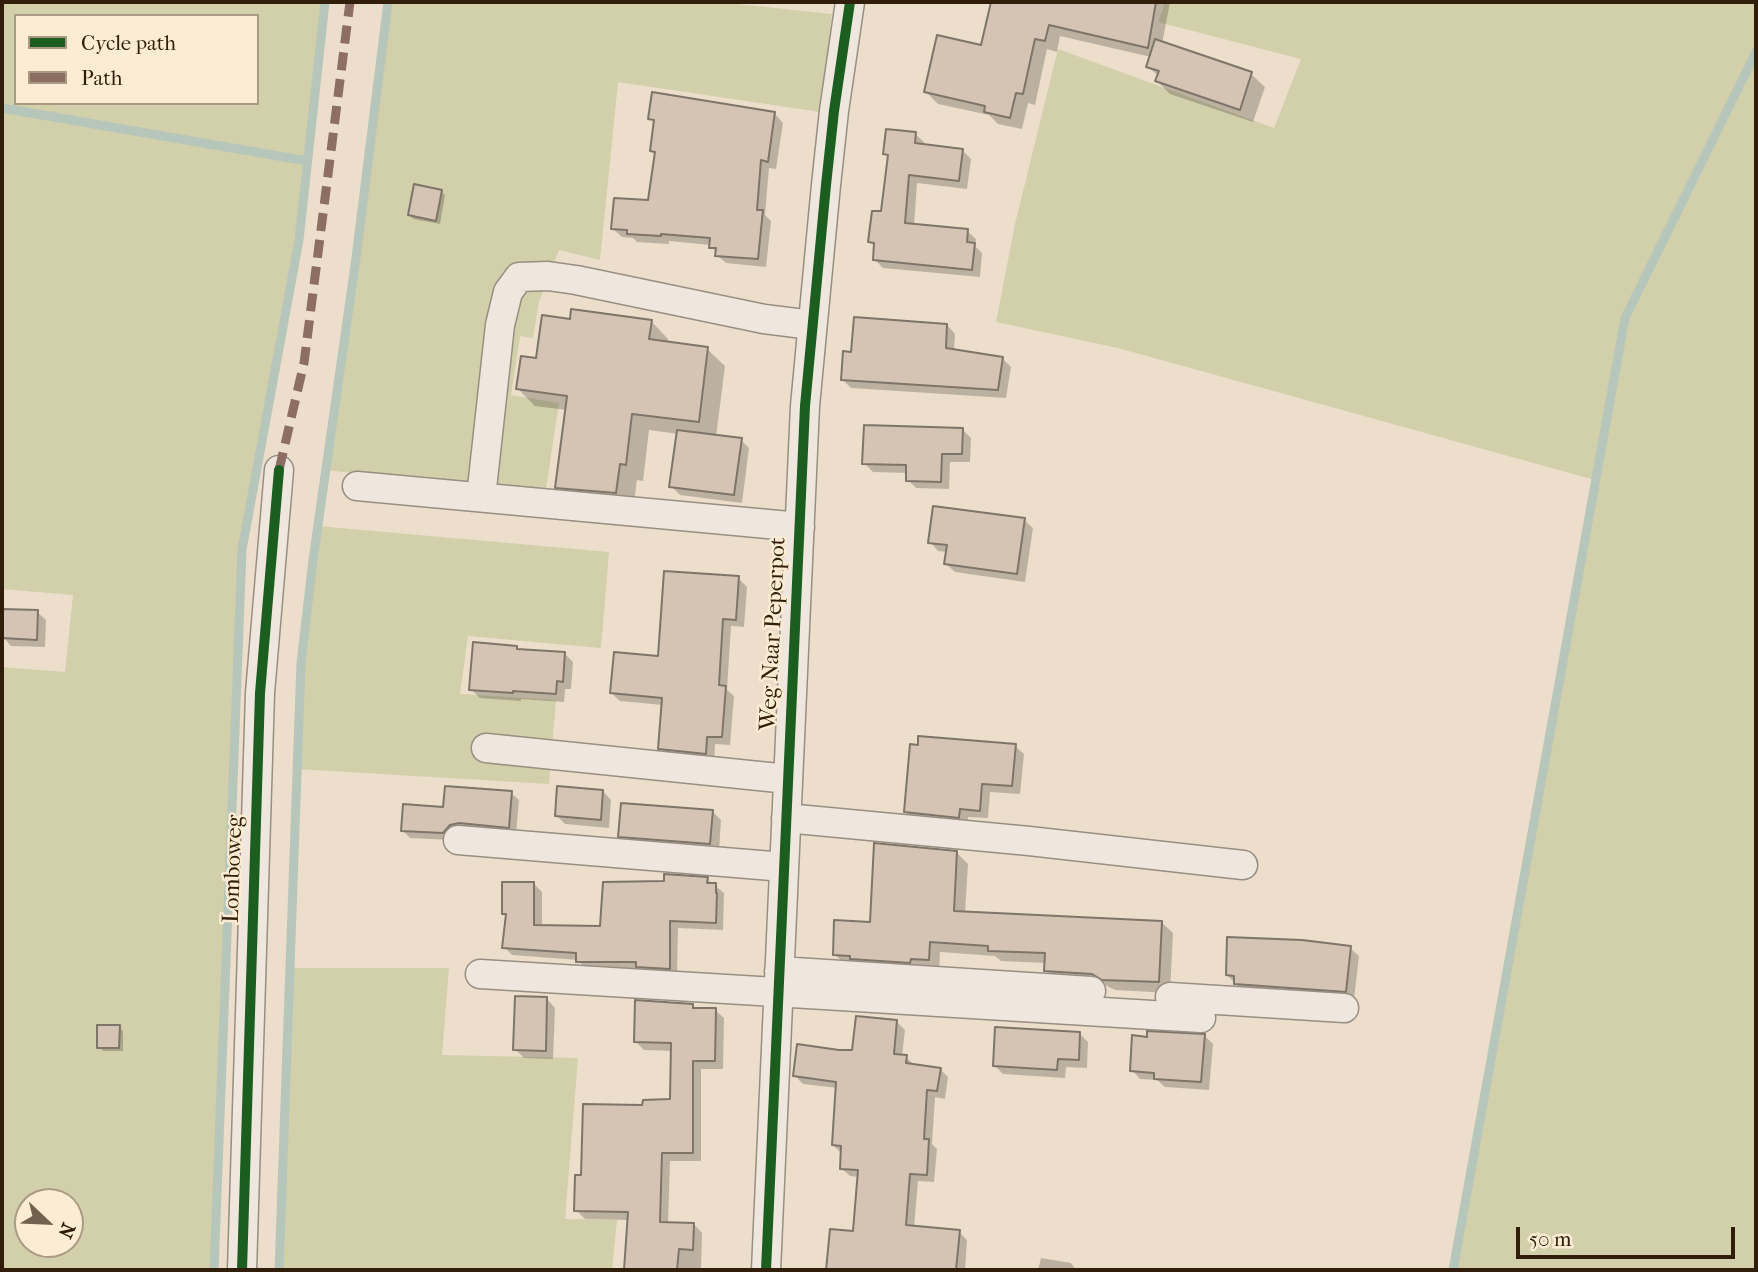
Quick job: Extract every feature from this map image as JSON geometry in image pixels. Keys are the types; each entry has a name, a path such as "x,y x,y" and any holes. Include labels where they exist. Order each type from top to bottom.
{"street":[{"name":"Weg Naar Peperpot","path":"766,1270 805,406 834,111 850,2"},
{"path":"481,498 500,325 508,292 519,276 576,280 764,319 812,325"},
{"name":"Lomboweg","path":"242,1270 260,693 279,470"},
{"path":"357,486 800,527"},
{"path":"486,748 788,779"},
{"path":"786,818 1029,841 1243,866"},
{"path":"458,841 784,867"},
{"path":"480,974 779,981 1343,1008"},
{"path":"779,981 1201,1018"}],"shaded area":[{"path":"2,2 325,2 299,240 242,550 214,1270 2,1270 2,667 65,672 73,595 2,589"},
{"path":"388,2 718,2 832,14 820,112 618,82 600,260 559,250 539,302 533,338 520,336 511,395 559,403 545,495 326,470"},
{"path":"1165,2 1756,2 1756,1270 1453,1270 1595,480 1118,348 996,322 1015,224 1058,49 1274,128 1301,59 1158,22"},
{"path":"318,526 609,552 601,648 468,636 460,694 556,700 549,784 297,769 301,663"},
{"path":"290,968 449,968 442,1055 578,1058 565,1219 617,1220 612,1270 279,1270"}],"building":[{"path":"991,2 1156,2 1148,48 1049,25 1045,41 1035,39 1023,94 1016,93 1010,118 984,112 985,106 924,92 937,35 981,45"},
{"path":"1155,39 1252,72 1240,110 1155,81 1159,71 1146,67"},
{"path":"652,92 775,112 768,162 761,160 757,210 763,210 758,259 715,256 716,248 709,248 710,238 627,234 627,230 611,229 614,198 648,200 655,152 650,151 654,120 648,119"},
{"path":"886,129 916,132 915,143 963,149 959,181 909,175 905,223 968,229 967,242 975,243 972,270 873,260 874,243 868,242 872,211 881,211 888,155 883,154"},
{"path":"414,184 442,190 436,221 408,215"},
{"path":"571,309 652,320 649,339 708,347 699,422 632,414 626,465 620,464 616,493 555,488 567,396 516,389 521,356 536,358 542,315 570,319"},
{"path":"854,317 947,324 946,348 1003,357 998,390 841,380 843,351 851,352"},
{"path":"864,425 963,428 962,454 942,454 941,482 906,481 906,465 862,464"},
{"path":"677,430 742,438 734,495 669,487"},
{"path":"933,506 1025,518 1017,574 944,564 947,545 928,543"},
{"path":"664,571 739,576 736,620 723,619 719,685 726,686 722,737 707,737 706,754 658,749 662,698 610,693 614,652 658,656"},
{"path":"2,609 38,610 37,640 2,638"},
{"path":"473,642 517,646 517,649 565,652 563,682 557,681 556,694 469,690"},
{"path":"918,736 1016,744 1012,786 982,784 980,811 960,809 959,818 904,812 910,744 918,745"},
{"path":"445,786 512,791 509,828 459,823 450,825 443,833 401,831 403,804 443,807"},
{"path":"557,786 603,790 601,820 555,816"},
{"path":"621,803 713,810 710,844 618,837"},
{"path":"874,843 957,851 954,911 1162,921 1159,982 1102,980 1092,974 1044,971 1045,953 988,951 988,946 930,942 929,960 911,959 910,963 850,959 850,956 833,955 834,920 870,922"},
{"path":"664,874 708,877 707,883 716,883 717,893 716,923 670,921 670,969 636,967 636,962 576,962 576,953 502,948 506,914 502,914 502,882 534,882 534,925 600,926 603,882 664,881"},
{"path":"1227,937 1302,940 1351,946 1346,992 1234,984 1234,976 1226,975"},
{"path":"515,996 547,997 546,1051 513,1050"},
{"path":"635,1000 693,1004 693,1008 716,1008 715,1061 693,1061 693,1153 662,1153 660,1222 694,1223 693,1250 679,1249 677,1270 624,1270 628,1212 574,1211 575,1175 581,1175 583,1104 642,1105 643,1100 670,1099 671,1043 634,1042"},
{"path":"856,1016 897,1020 894,1054 907,1055 906,1063 941,1068 937,1091 927,1090 924,1139 929,1139 927,1175 910,1174 906,1225 960,1230 956,1270 826,1270 830,1229 853,1231 858,1170 840,1169 841,1146 832,1145 836,1082 793,1076 797,1044 852,1050"},
{"path":"97,1025 120,1025 119,1048 97,1048"},
{"path":"995,1027 1080,1032 1079,1060 1058,1059 1057,1070 993,1066"},
{"path":"1147,1031 1205,1034 1201,1082 1154,1079 1154,1073 1130,1071 1132,1035 1147,1037"}],"waterway":[{"path":"214,1270 242,550 299,240 325,2"},
{"path":"279,1270 301,663 388,2"},
{"path":"1453,1270 1625,318 1756,52"},
{"path":"2,108 307,161"}],"marked path":[{"path":"279,470 304,363 350,2"}],"cycle path":[{"path":"766,1270 805,406 834,111 850,2"},
{"path":"242,1270 260,693 279,470"}]}
